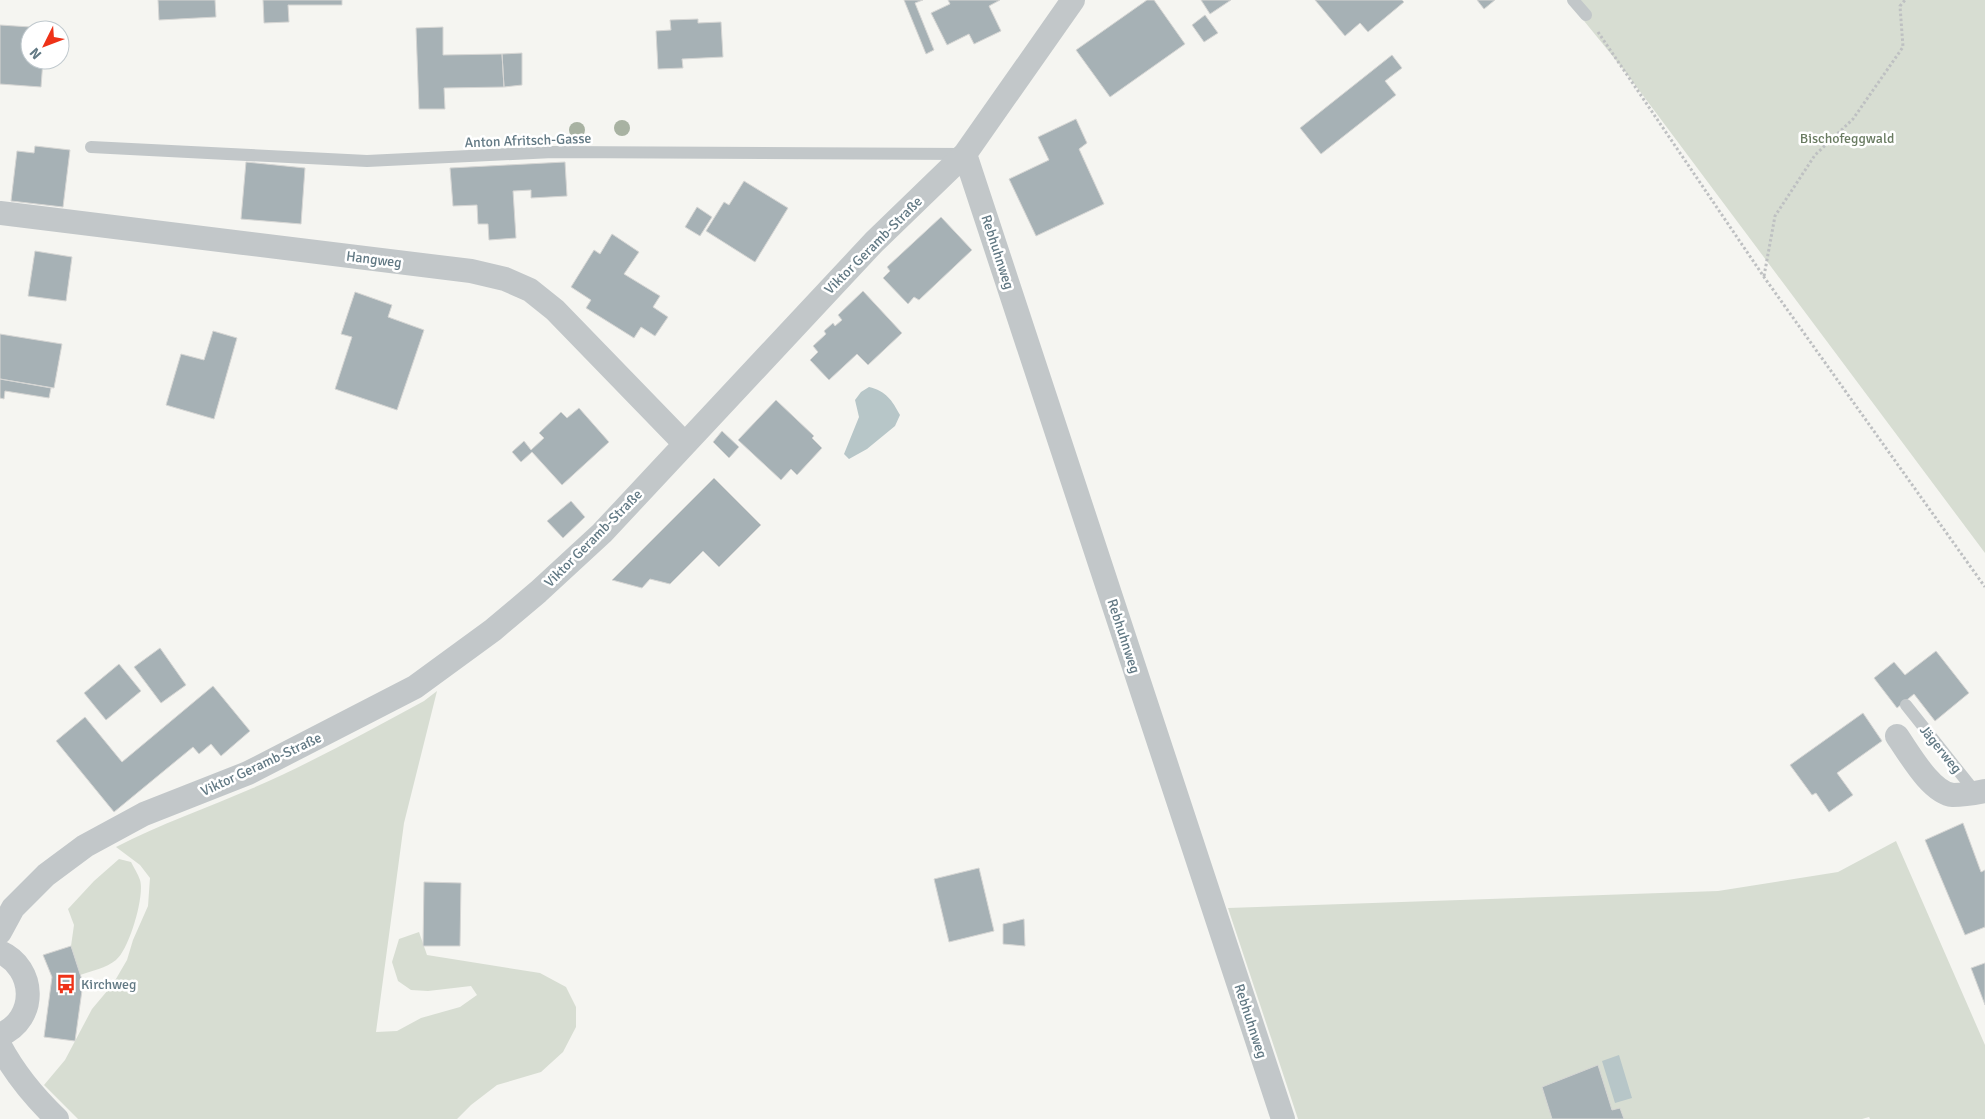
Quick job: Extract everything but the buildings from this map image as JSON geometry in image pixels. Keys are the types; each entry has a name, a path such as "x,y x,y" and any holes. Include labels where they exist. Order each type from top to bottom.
{"street":[{"name":"Viktor Geramb-Straße","path":"0,932 13,908 46,875 85,846 144,814 248,773 415,687 458,657 538,592 602,532 874,242 965,154 1073,0"},
{"name":"Rebhuhnweg","path":"965,154 1283,1119"},
{"name":"Hangweg","path":"0,213 452,269 504,279 530,290 555,310 684,444"},
{"name":"Jägerweg","path":"1897,736 1930,781 1942,791 1952,795 1980,792"},
{"path":"0,952 18,964 25,976 29,995 24,1013 16,1025 0,1035"},
{"path":"0,1046 10,1066 32,1094 56,1119"}],"lane":[{"path":"1573,0 1586,15"},
{"name":"Anton Afritsch-Gasse","path":"91,147 367,161 553,152 965,154"},
{"name":"Jägerweg","path":"1906,705 1980,792"}],"path":[{"path":"1764,277 1775,216 1816,155 1853,119 1903,47 1900,6 1905,0"},
{"path":"1586,15 1764,277 1985,587"}],"green space":[{"name":"Bischofeggwald","path":"1567,0 1985,0 1985,553 1624,70"},
{"path":"437,691 404,823 376,1032 397,1031 421,1018 460,1007 477,995 471,986 428,991 411,990 398,981 392,962 399,939 419,932 427,955 540,973 566,987 576,1007 576,1027 563,1052 541,1072 497,1085 471,1105 457,1119 78,1119 44,1085 65,1060 92,1009 113,984 127,960 133,940 148,906 150,878 140,865 116,847 296,768 424,701"},
{"path":"1896,841 1985,1045 1985,1119 1870,1119 1869,1117 1862,1119 1298,1119 1228,908 1718,891 1838,872"},
{"path":"119,859 131,862 140,880 140,898 131,935 116,960 80,975 71,946 74,925 68,909 94,881"}],"shaded area":[{"path":"869,387 880,391 888,397 900,415 895,426 867,449 849,459 844,454 859,417 855,400 861,392"},
{"path":"1619,1055 1632,1098 1615,1103 1602,1061"}],"place":[{"name":"Kirchweg","path":"66,984"}]}
